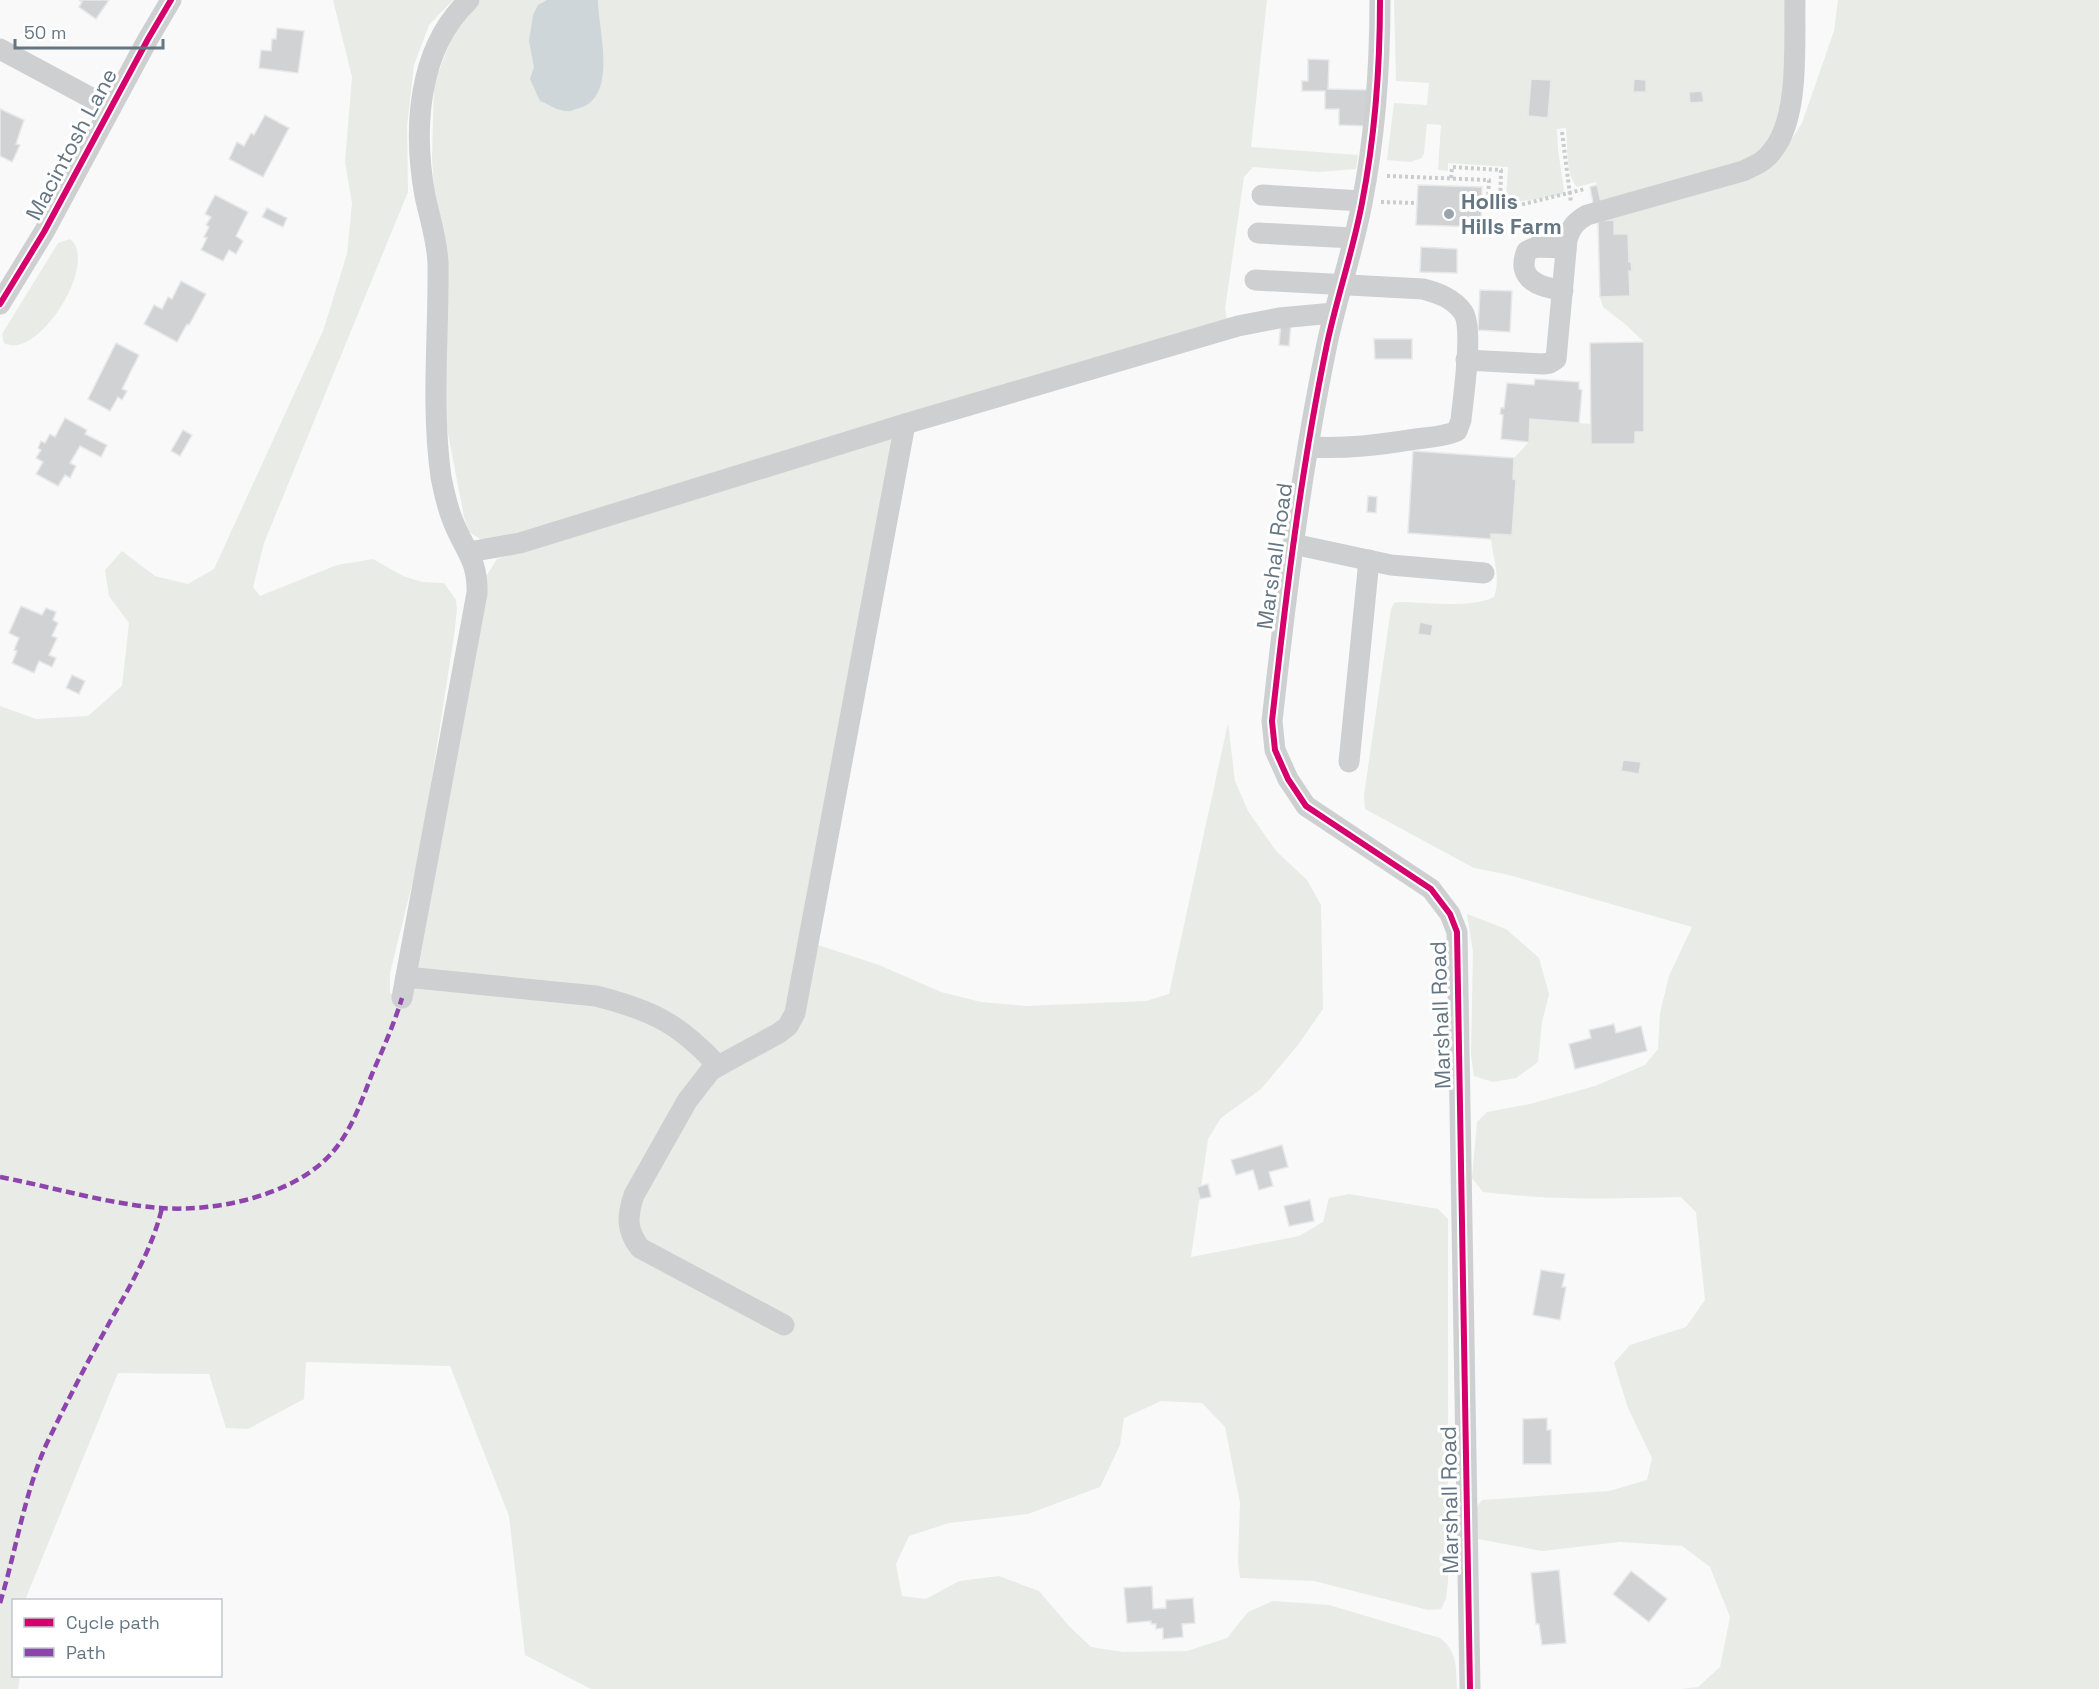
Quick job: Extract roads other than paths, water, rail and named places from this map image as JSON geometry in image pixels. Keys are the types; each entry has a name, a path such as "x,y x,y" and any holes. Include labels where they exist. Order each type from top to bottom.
{"street":[{"name":"Macintosh Lane","path":"0,304 44,232 171,0"},
{"path":"402,998 475,606 477,580 476,569 446,502 441,476 436,368 438,259 420,162 421,110 427,75 437,43 452,17 469,0"},
{"name":"Marshall Road","path":"1380,0 1378,96 1367,175 1327,342 1293,544 1272,722 1275,750 1288,779 1306,806 1431,889 1450,914 1457,932 1470,1689"},
{"path":"1466,360 1543,364 1556,360 1566,248 1570,228 1576,221 1587,215 1743,171 1762,162 1773,150 1781,137 1793,91 1795,0"},
{"path":"0,49 111,108"},
{"path":"1262,195 1362,201"},
{"path":"1258,233 1353,238"},
{"path":"1563,290 1536,285 1527,274 1524,257 1527,251 1536,247 1566,248"},
{"path":"1255,279 1423,289 1448,298 1463,312 1466,319 1468,336 1461,420 1457,431 1441,436 1362,447 1309,447"},
{"path":"469,552 520,543 905,424 1238,326 1279,318 1334,313"},
{"path":"784,1324 639,1248 630,1233 629,1211 634,1195 687,1101 711,1070 779,1033 788,1026 795,1013 905,424"},
{"path":"1293,544 1426,569 1484,573"},
{"path":"1349,762 1370,560"},
{"path":"406,977 587,995 626,1004 668,1021 718,1066"}],"place":[{"name":"Hollis Hills Farm","path":"1449,214"}]}
